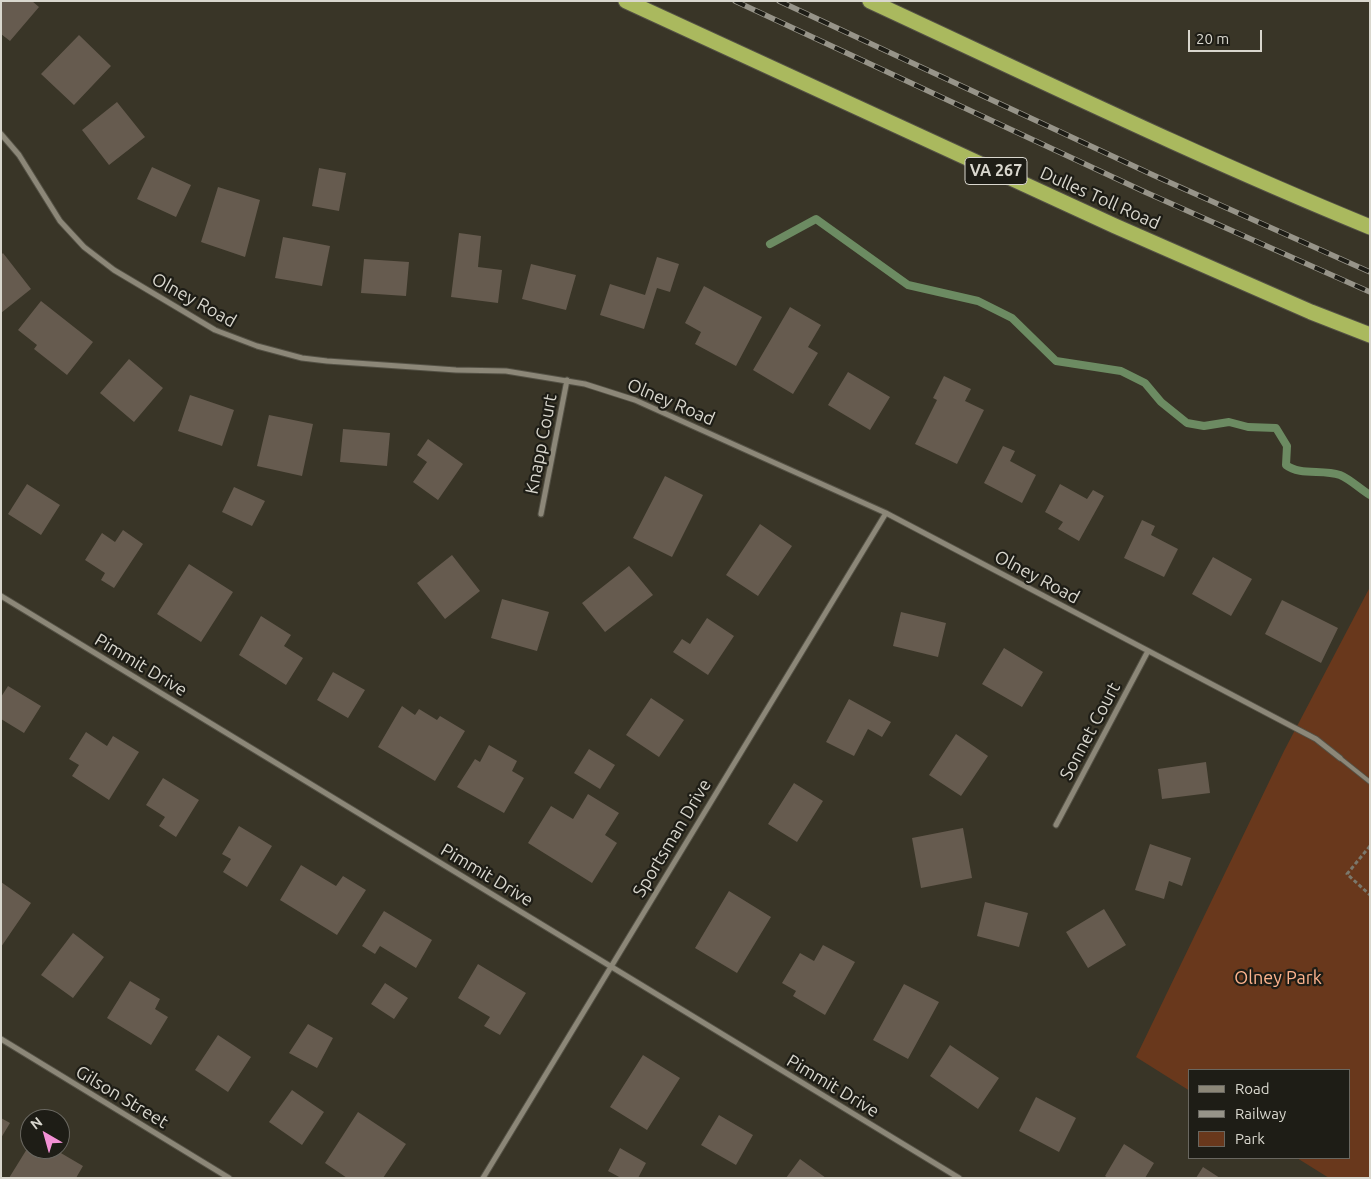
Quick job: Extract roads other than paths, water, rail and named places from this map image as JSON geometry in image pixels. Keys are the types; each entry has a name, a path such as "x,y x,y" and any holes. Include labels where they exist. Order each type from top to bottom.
{"highway":[{"name":"Dulles Toll Road","path":"626,1 1115,226 1278,298 1370,335"},
{"path":"870,1 1241,173 1370,227"}],"street":[{"name":"Olney Road","path":"1,134 19,155 60,220 84,248 114,270 215,330 257,346 302,358 456,370 506,371 567,380 635,400 886,513 1316,739 1340,758"},
{"name":"Knapp Court","path":"541,514 567,380"},
{"name":"Sportsman Drive","path":"483,1178 886,513"},
{"name":"Pimmit Drive","path":"1,596 959,1178"},
{"name":"Sonnet Court","path":"1056,825 1148,651"},
{"name":"Gilson Street","path":"1,1039 229,1178"}],"lane":[{"path":"1340,758 1370,782"}],"waterway":[{"path":"770,244 816,219 908,285 978,301 1012,318 1056,361 1121,371 1145,383 1161,402 1187,423 1204,426 1229,422 1248,427 1276,428 1287,446 1286,465 1298,470 1340,475 1370,495"}],"railway":[{"path":"735,1 1145,192 1370,292"},
{"path":"779,1 1153,175 1370,272"}],"park label":[{"name":"Olney Park","path":"1278,978"}]}
